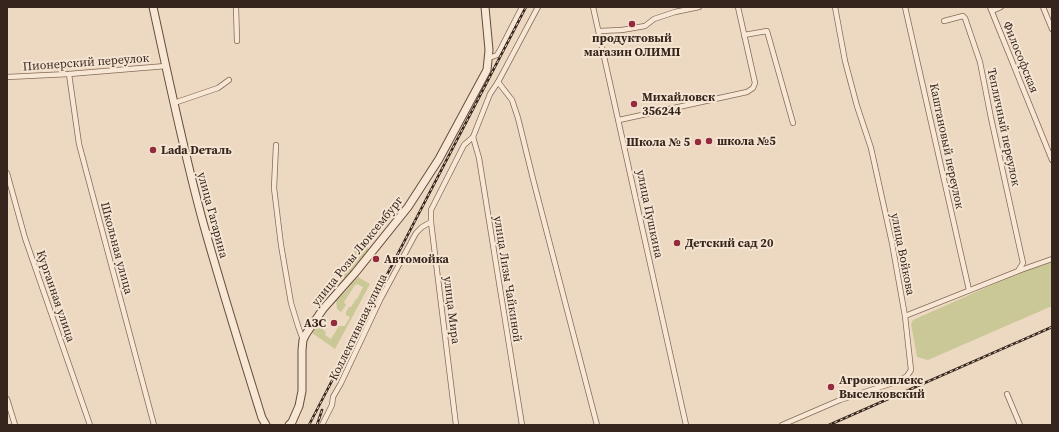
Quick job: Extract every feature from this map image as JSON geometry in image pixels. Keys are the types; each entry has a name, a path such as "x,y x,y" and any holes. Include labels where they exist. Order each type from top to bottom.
{"main road":[{"name":"улица Гагарина","path":"154,7 174,103 204,226 262,418 266,425"},
{"name":"улица Розы Люксембург","path":"289,425 292,422 299,406 302,391 302,350 304,340 323,309 355,273 408,208 439,159 487,70 489,58 489,37 485,7"}],"street":[{"path":"236,7 237,41"},
{"path":"489,58 497,55 522,7"},
{"path":"538,7 498,82 512,100 518,118 598,425"},
{"name":"улица Пушкина","path":"594,7 686,425"},
{"path":"599,31 622,30 645,26 654,19 699,7"},
{"path":"619,120 740,94 753,88 754,83 738,7"},
{"name":"улица Войкова","path":"782,425 840,400 899,381 907,376 911,370 905,316 892,243 871,148 857,106 845,61 835,7"},
{"name":"Каштановый переулок","path":"906,7 969,290"},
{"path":"991,9 1001,7"},
{"path":"1043,7 1052,28"},
{"name":"Философская","path":"991,9 1052,160"},
{"name":"Тепличный переулок","path":"944,21 963,16 965,18 980,62 1023,263 1018,271"},
{"path":"744,35 767,31 793,123"},
{"name":"Пионерский переулок","path":"7,78 166,66"},
{"name":"Школьная улица","path":"69,74 79,144 154,425"},
{"path":"174,103 218,88 229,80"},
{"name":"улица Мира","path":"456,425 431,222 431,210 464,145 473,137 490,94 498,82"},
{"name":"улица Лизы Чайкиной","path":"473,137 479,158 522,425"},
{"path":"276,145 274,188 281,245 291,303 304,340"},
{"name":"Курганная улица","path":"7,173 25,238 90,425"},
{"name":"Коллективная улица","path":"322,425 332,405 333,397 380,300 416,233 422,227 431,222"},
{"path":"905,316 1052,259"},
{"path":"1007,394 1020,425"},
{"path":"7,399 15,425"}],"shaded area":[{"path":"359,242 368,247 369,251 345,278 342,276"},
{"path":"1052,258 1052,306 928,360 917,357 911,324 913,320"},
{"path":"358,277 370,284 335,349 312,333 318,325 322,324 325,326 323,330 326,332 325,335 331,339 339,326 345,326 350,317 346,315 346,312 357,299 363,287 357,284 355,285 344,302 346,305 341,312 337,309 336,300"}],"railway":[{"path":"309,425 526,7"},
{"path":"829,425 1052,327"},
{"path":"317,425 322,410"}],"place":[{"name":"продуктовый магазин ОЛИМП","path":"632,24"},
{"name":"Михайловск 356244","path":"634,104"},
{"name":"школа №5","path":"709,141"},
{"name":"Школа № 5","path":"698,142"},
{"name":"Lada Dеталь","path":"153,150"},
{"name":"Детский сад 20","path":"677,243"},
{"name":"Автомойка","path":"376,259"},
{"name":"АЗС","path":"334,323"},
{"name":"Агрокомплекс Выселковский","path":"831,387"}]}
